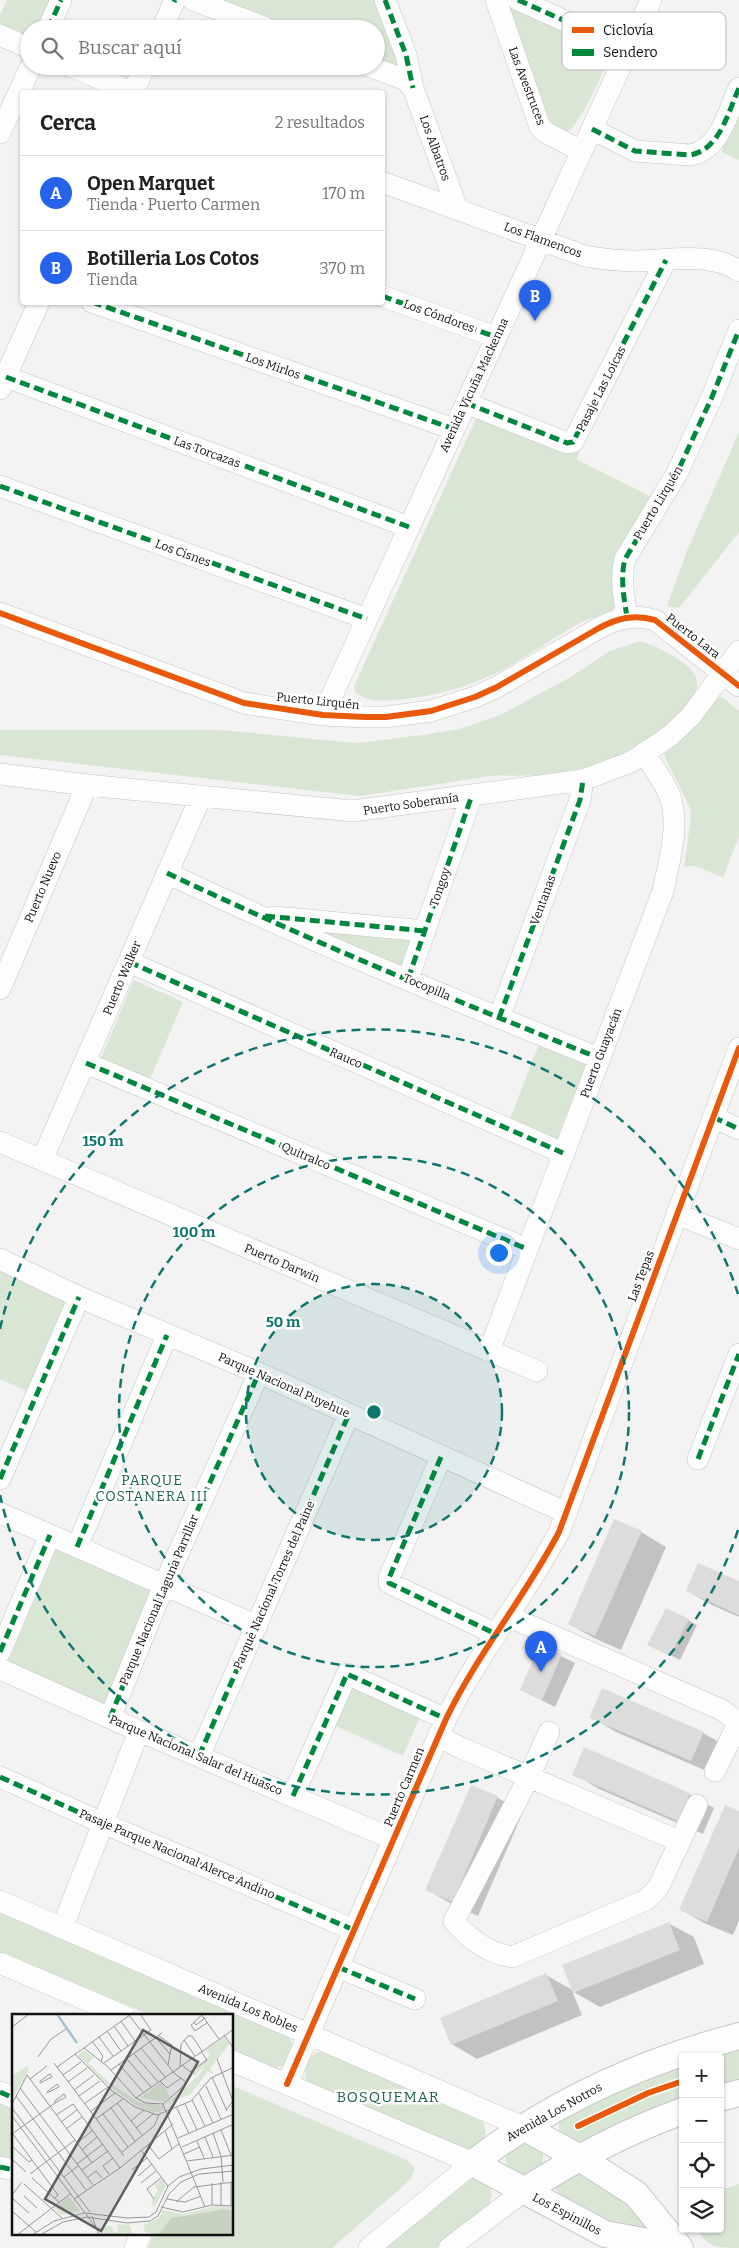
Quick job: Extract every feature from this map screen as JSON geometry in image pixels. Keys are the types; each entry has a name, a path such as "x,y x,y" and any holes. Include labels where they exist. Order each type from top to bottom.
{"main road":[{"name":"Avenida Los Notros","path":"473,2163 523,2126 584,2093 677,2053 739,2036"},
{"path":"724,2097 739,2093"},
{"path":"524,2191 580,2158 632,2131 679,2113"},
{"path":"523,2126 580,2158 636,2194 680,2248"},
{"name":"Los Espinillos","path":"473,2163 605,2234 648,2242 667,2248"}],"street":[{"path":"52,20 61,0"},
{"path":"168,20 180,0 241,20"},
{"name":"Los Albatros","path":"385,0 406,55 413,88 457,208"},
{"name":"Las Avestruces","path":"496,0 540,127 582,151"},
{"path":"518,0 562,20"},
{"name":"Avenida Vicuña Mackenna","path":"645,12 651,0"},
{"path":"0,35 20,44"},
{"name":"Avenida Vicuña Mackenna","path":"323,715 619,70"},
{"path":"385,72 406,80 413,88"},
{"path":"0,133 27,75"},
{"path":"91,75 127,90"},
{"path":"133,90 140,75"},
{"path":"592,129 635,151 699,154 709,148 715,140 739,88"},
{"name":"Los Flamencos","path":"385,183 564,249 602,259 620,261 705,259 727,264 739,271"},
{"name":"Pasaje Las Loicas","path":"466,403 567,443 573,442 666,260"},
{"name":"Los Cóndores","path":"385,297 496,337"},
{"path":"3,384 38,305"},
{"name":"Los Mirlos","path":"101,305 454,429"},
{"name":"Puerto Lirquén","path":"0,613 244,703 323,715 386,717 431,711 452,705 497,687 599,628 627,617 622,568 625,559 677,473 715,390 739,330"},
{"name":"Las Torcazas","path":"3,384 409,526"},
{"name":"Los Cisnes","path":"0,486 367,619"},
{"name":"Puerto Lara","path":"627,617 643,617 655,620 731,680"},
{"name":"Puerto Soberanía","path":"0,774 87,785 363,811 583,780 618,768 645,754 664,741 731,680 739,651"},
{"name":"Puerto Guayacán","path":"489,1351 663,891 673,836 673,812 669,795 645,754"},
{"name":"Ventanas","path":"499,1018 580,800 583,780"},
{"name":"Puerto Nuevo","path":"0,989 87,785"},
{"name":"Tongoy","path":"408,979 472,795"},
{"name":"Puerto Walker","path":"42,1160 201,796"},
{"name":"Tocopilla","path":"167,873 255,915 599,1058"},
{"name":"Tocopilla","path":"255,915 425,931"},
{"name":"Rauco","path":"129,962 563,1153"},
{"name":"Las Tepas","path":"567,1513 585,1458 739,1048"},
{"name":"Quitralco","path":"86,1063 527,1249"},
{"path":"713,1117 739,1129"},
{"name":"Puerto Darwin","path":"0,1142 537,1372"},
{"path":"677,1214 739,1239"},
{"name":"Parque Nacional Puyehue","path":"0,1259 79,1297 259,1373 567,1513"},
{"path":"0,1479 79,1297"},
{"path":"77,1547 167,1335"},
{"path":"698,1459 739,1354"},
{"name":"Parque Nacional Laguna Parrillar","path":"110,1718 164,1585 259,1373"},
{"name":"Parque Nacional Torres del Paine","path":"199,1756 349,1414"},
{"path":"441,1457 388,1578 388,1583 496,1634"},
{"path":"0,1513 257,1626"},
{"name":"Puerto Carmen","path":"287,2084 442,1727 472,1672 543,1563 567,1513"},
{"path":"0,1652 50,1535"},
{"path":"508,1616 722,1710 735,1720 735,1730 714,1771"},
{"name":"Parque Nacional Salar del Huasco","path":"0,1669 139,1731 393,1839"},
{"path":"293,1796 347,1674 529,1777 678,1841"},
{"path":"62,1928 105,1824 139,1731"},
{"path":"549,1732 529,1777 454,1921 466,1935 498,1954 512,1957 646,1900 658,1888 678,1841 697,1805"},
{"name":"Pasaje Parque Nacional Alerce Andino","path":"0,1777 354,1930"},
{"name":"Avenida Los Robles","path":"0,1901 523,2126"},
{"path":"0,1963 119,2014"},
{"path":"338,1966 415,1999"},
{"path":"234,2062 473,2163"},
{"path":"0,2092 12,2097"},
{"name":"Avenida Los Notros","path":"369,2248 473,2163"},
{"path":"450,2248 524,2191"},
{"path":"135,2248 140,2236"}],"green space":[{"path":"7,0 53,0 44,20 20,20 20,37 0,29 0,15"},
{"path":"216,0 380,0 400,67 385,63 385,20 268,20"},
{"path":"507,1 562,27 562,70 603,70 594,92 575,125 570,130 563,132 552,129"},
{"path":"739,102 739,160 722,152 724,135"},
{"path":"480,410 579,452 577,460 656,499 615,608 571,628 508,667 481,680 453,690 424,696 379,701 364,698 355,692 354,686"},
{"path":"739,432 739,532 679,608 667,606 686,553"},
{"path":"640,641 673,656 689,668 695,674 697,681 695,693 687,706 674,720 641,743 596,765 573,770 534,775 498,775 360,796 0,755 0,730 221,730 356,743 460,729 500,715 569,678 610,651"},
{"path":"719,697 722,697 739,711 739,836 723,878 696,866 684,867 691,816 690,807 665,758 665,751"},
{"path":"287,922 414,936 406,965 400,967"},
{"path":"134,980 183,1002 148,1084 101,1058"},
{"path":"540,1041 588,1060 556,1142 508,1124"},
{"path":"0,1268 63,1297 68,1306 31,1393 0,1379"},
{"path":"56,1547 152,1590 105,1705 5,1660"},
{"path":"349,1685 420,1717 403,1756 329,1723"},
{"path":"0,1913 289,2037 293,2046 285,2065 272,2068 234,2051 234,2014 148,2014 0,1952"},
{"path":"739,2042 739,2081 724,2086 724,2053 702,2053"},
{"path":"318,2052 333,2054 483,2122 486,2134 484,2141 468,2153 309,2084 305,2075 306,2066 310,2058"},
{"path":"679,2061 679,2101 580,2144 559,2131 559,2119"},
{"path":"234,2086 407,2160 414,2167 410,2180 332,2248 148,2248 153,2236 234,2236"},
{"path":"0,2097 12,2102 12,2165 0,2162"},
{"path":"523,2137 543,2149 543,2164 523,2177 507,2167 505,2152"},
{"path":"577,2172 625,2200 645,2223 644,2228 605,2223 560,2195 555,2188 555,2182"},
{"path":"476,2175 490,2185 492,2195 489,2206 436,2248 383,2248 455,2186"},
{"path":"739,2184 739,2248 714,2246 705,2240 700,2233 724,2233 724,2189"}],"building":[{"path":"614,1519 642,1531 595,1636 568,1624"},
{"path":"698,1563 739,1581 739,1615 686,1591"},
{"path":"666,1608 689,1619 670,1656 647,1645"},
{"path":"540,1644 562,1654 542,1700 520,1690"},
{"path":"602,1688 704,1732 691,1761 589,1718"},
{"path":"584,1747 690,1793 678,1821 572,1775"},
{"path":"471,1785 498,1796 453,1902 425,1890"},
{"path":"725,1805 739,1811 739,1848 707,1922 679,1910"},
{"path":"669,1922 680,1950 573,1993 562,1965"},
{"path":"546,1973 558,2001 451,2045 440,2018"}],"marked path":[{"path":"52,20 61,0"},
{"path":"385,0 406,55 413,88"},
{"path":"518,0 562,20"},
{"path":"592,129 635,151 690,155 700,152 716,138 722,129 739,88"},
{"path":"466,403 567,443 573,442 666,260"},
{"path":"385,297 496,337"},
{"path":"101,305 454,429"},
{"path":"627,617 623,581 625,559 677,473 712,397 739,330"},
{"path":"6,377 409,527"},
{"path":"0,486 367,619"},
{"path":"499,1018 580,800 583,780"},
{"path":"408,979 472,795"},
{"path":"167,873 382,969 599,1058"},
{"path":"265,916 425,931"},
{"path":"129,962 563,1153"},
{"path":"86,1063 527,1249"},
{"path":"713,1117 739,1129"},
{"path":"0,1479 79,1297"},
{"path":"77,1547 167,1335"},
{"path":"698,1459 739,1354"},
{"path":"110,1718 164,1585 259,1373"},
{"path":"199,1756 349,1414"},
{"path":"441,1457 389,1578 389,1583 496,1634"},
{"path":"0,1652 50,1535"},
{"path":"293,1796 347,1674 446,1719"},
{"path":"0,1777 354,1930"},
{"path":"338,1967 415,1999"},
{"path":"0,2092 12,2097"},
{"path":"0,2167 12,2170"}],"cycle path":[{"path":"0,613 244,703 323,715 386,717 431,711 475,697 497,687 599,628 620,619 633,617 655,620 739,686"},
{"path":"287,2084 446,1719 472,1671 532,1579 559,1532 739,1048"},
{"path":"578,2126 648,2093 679,2082"}],"place":[{"name":"Botilleria Los Cotos","path":"535,321"},
{"name":"Open Marquet","path":"541,1672"}],"district":[{"name":"PARQUE COSTANERA III","path":"152,1488"},
{"name":"BOSQUEMAR","path":"388,2097"}]}
